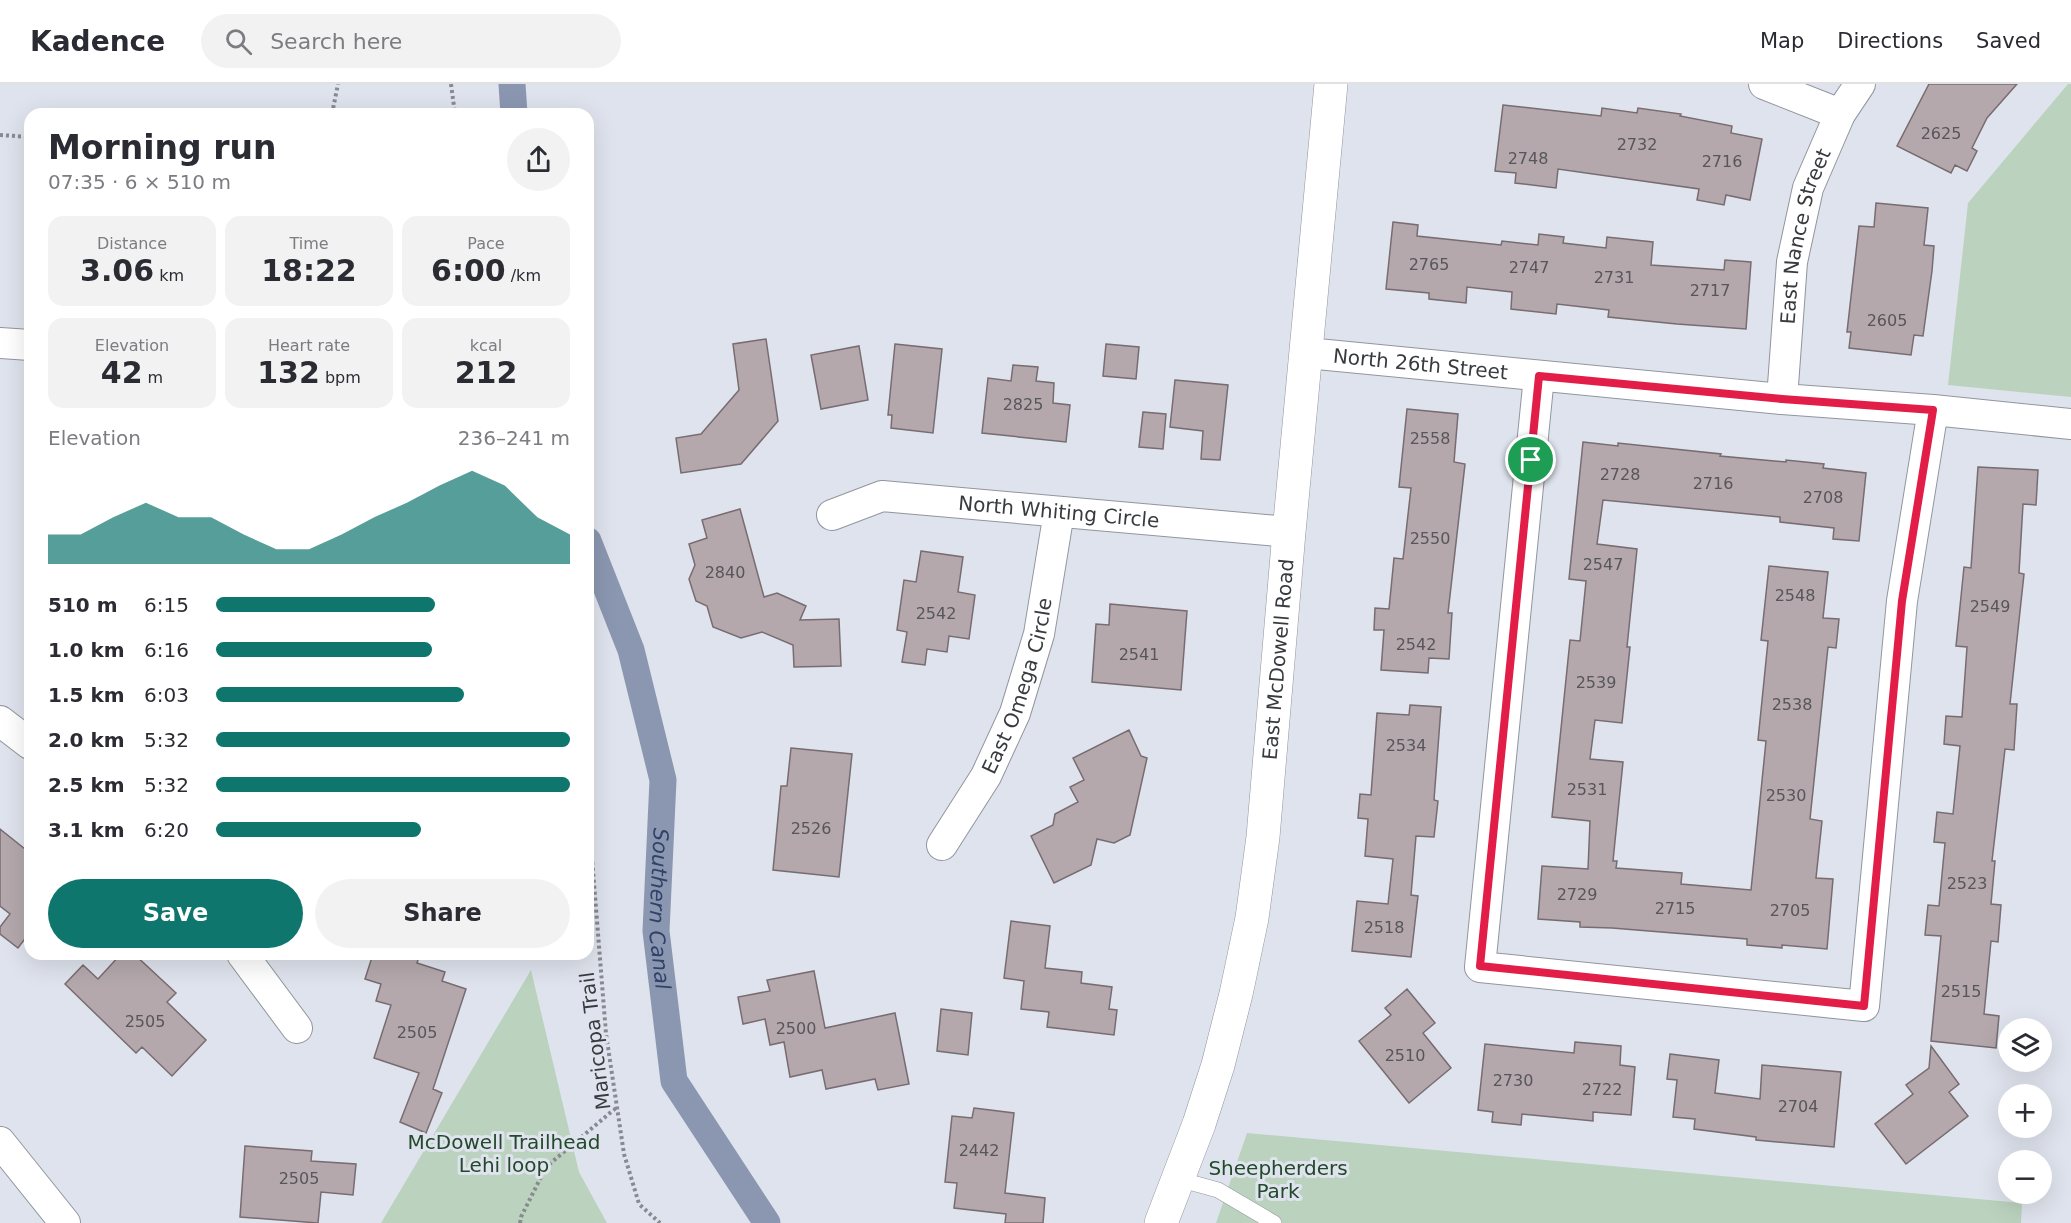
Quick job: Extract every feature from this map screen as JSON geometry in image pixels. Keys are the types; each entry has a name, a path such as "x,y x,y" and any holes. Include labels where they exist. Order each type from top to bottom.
{"main road":[{"name":"East McDowell Road","path":"1161,1223 1199,1124 1218,1065 1252,918 1263,837 1331,84"}],"street":[{"path":"1764,84 1840,114"},
{"name":"East Nance Street","path":"1782,399 1792,262 1809,188 1840,114 1860,84"},
{"path":"0,343 24,345"},
{"name":"North 26th Street","path":"1307,353 1782,399 1933,410 2071,424"},
{"path":"1539,376 1480,966 1864,1006 1902,601 1933,410"},
{"name":"North Whiting Circle","path":"832,515 882,496 1289,532"},
{"name":"East Omega Circle","path":"942,845 986,776 1015,713 1039,634 1059,512"},
{"path":"0,721 24,739"},
{"path":"246,960 297,1028"},
{"path":"0,1142 65,1223"}],"lane":[{"path":"1178,1179 1218,1190 1274,1223"}],"path":[{"path":"333,108 338,84"},
{"path":"451,84 453,108"},
{"path":"0,135 24,137"},
{"name":"Maricopa Trail","path":"594,883 606,1034 624,1154 639,1204 660,1223"},
{"path":"520,1223 546,1167 617,1107"}],"green space":[{"path":"2068,84 2071,84 2071,397 1948,385 1968,203"},
{"name":"McDowell Trailhead Lehi loop","path":"531,970 579,1172 607,1223 381,1223"},
{"name":"Sheepherders Park","path":"1247,1133 1998,1201 1998,1204 2022,1204 2021,1223 1216,1223"}],"building":[{"path":"1929,84 2017,84 1987,118 1972,148 1977,151 1967,171 1955,165 1951,173 1897,146"},
{"path":"1503,105 1601,116 1602,108 1637,113 1638,108 1681,114 1680,116 1732,126 1731,133 1762,139 1750,200 1726,195 1724,205 1697,200 1699,189 1558,169 1556,188 1515,183 1516,173 1495,171"},
{"path":"1876,203 1928,208 1924,245 1934,246 1932,271 1923,336 1914,335 1911,355 1849,348 1851,332 1847,332 1859,226 1874,227"},
{"path":"1393,222 1418,225 1417,236 1501,245 1502,241 1538,245 1539,234 1564,237 1563,243 1606,248 1607,237 1653,242 1651,265 1724,270 1725,260 1751,262 1746,329 1608,317 1609,310 1557,304 1556,314 1511,309 1512,292 1467,287 1466,303 1429,299 1429,293 1386,289"},
{"path":"766,339 778,421 741,464 681,473 676,438 701,434 739,390 733,344"},
{"path":"895,344 942,349 933,433 891,428 892,415 888,415"},
{"path":"1106,344 1139,347 1136,379 1103,376"},
{"path":"859,346 868,400 821,409 811,355"},
{"path":"1013,365 1038,367 1036,381 1054,383 1053,403 1070,405 1066,442 982,433 988,378 1011,381"},
{"path":"1175,380 1228,385 1220,460 1201,459 1203,431 1170,427"},
{"path":"1407,409 1458,414 1454,462 1465,464 1448,613 1452,613 1449,659 1429,658 1428,673 1381,670 1384,630 1374,630 1375,608 1389,609 1394,558 1403,559 1411,488 1399,487"},
{"path":"1143,412 1166,414 1163,449 1139,447"},
{"path":"1583,442 1618,446 1618,443 1721,454 1720,456 1824,464 1823,468 1866,473 1859,541 1833,539 1834,528 1780,522 1780,517 1603,500 1597,544 1637,549 1622,723 1595,720 1590,759 1623,762 1613,861 1617,861 1616,868 1682,873 1681,884 1751,890 1766,741 1758,740 1768,641 1761,640 1769,566 1828,572 1823,618 1839,619 1836,648 1828,647 1810,819 1822,821 1816,878 1833,879 1827,949 1747,945 1747,939 1580,927 1580,922 1538,919 1542,866 1588,869 1590,821 1552,817 1570,640 1580,641 1586,581 1569,579"},
{"path":"1978,467 2038,470 2036,505 2023,504 2019,573 2024,574 2010,704 2017,704 2014,750 2005,749 1992,861 1995,861 1991,904 2001,905 1998,942 1991,941 1984,1014 1999,1016 1996,1048 1931,1041 1941,936 1925,935 1928,905 1939,906 1945,843 1934,842 1937,812 1953,814 1960,746 1944,744 1946,716 1962,717 1967,647 1956,646 1964,567 1971,568"},
{"path":"740,509 764,597 777,593 806,606 800,620 839,619 841,666 794,667 793,645 762,632 741,638 713,627 707,606 696,601 689,579 695,565 689,544 707,538 702,520"},
{"path":"921,551 963,557 958,592 975,595 969,639 949,636 947,652 927,649 925,665 902,662 907,632 897,630 904,580 916,582"},
{"path":"1110,604 1187,611 1181,690 1092,682 1096,624 1109,625"},
{"path":"1410,705 1441,707 1434,800 1438,801 1434,837 1416,836 1411,895 1418,896 1411,957 1352,951 1357,901 1388,904 1393,859 1365,856 1368,819 1358,818 1360,794 1371,795 1377,713 1409,715"},
{"path":"1129,730 1141,756 1147,758 1130,835 1114,843 1097,839 1091,865 1054,883 1031,836 1053,825 1055,814 1078,802 1070,787 1084,780 1073,758"},
{"path":"791,748 852,754 839,877 773,870 781,786 787,786"},
{"path":"0,829 24,848 24,940 18,948 0,934 0,927 10,914 0,906"},
{"path":"1011,921 1050,926 1045,968 1082,972 1081,983 1112,987 1109,1009 1117,1010 1114,1035 1047,1027 1049,1012 1021,1009 1024,981 1004,978"},
{"path":"115,960 140,960 176,993 167,1002 206,1040 172,1076 142,1047 136,1053 65,984 83,965 98,979"},
{"path":"371,960 418,960 417,963 445,972 442,981 466,989 433,1089 442,1093 426,1133 400,1122 419,1073 374,1058 391,1005 376,1001 381,984 365,979"},
{"path":"814,971 825,1028 895,1013 909,1084 878,1090 875,1079 826,1089 822,1070 790,1077 784,1042 770,1045 765,1019 743,1024 738,997 770,991 767,980"},
{"path":"1407,989 1435,1023 1423,1033 1451,1068 1409,1103 1359,1041 1391,1015 1385,1008"},
{"path":"941,1009 972,1013 968,1055 937,1051"},
{"path":"1575,1042 1621,1046 1620,1065 1635,1067 1631,1115 1593,1112 1593,1121 1522,1114 1521,1125 1492,1122 1493,1112 1478,1110 1485,1044 1574,1053"},
{"path":"1931,1046 1959,1084 1949,1092 1968,1116 1906,1164 1875,1124 1913,1094 1906,1085 1929,1068"},
{"path":"1670,1054 1719,1060 1715,1093 1760,1099 1762,1065 1841,1072 1834,1147 1756,1140 1756,1137 1694,1129 1695,1119 1673,1117 1677,1080 1667,1079"},
{"path":"974,1108 1014,1113 1005,1193 1045,1198 1043,1223 1005,1223 1006,1214 954,1208 957,1183 945,1182 952,1116 972,1118"},
{"path":"245,1146 312,1151 311,1161 356,1164 353,1195 321,1192 318,1223 240,1217"}],"waterway":[{"name":"Southern Canal","path":"512,84 514,108"},
{"name":"Southern Canal","path":"594,556 631,650 663,780 656,931 674,1081 767,1223"}],"route":[{"path":"1539,376 1782,399 1933,410 1902,601 1864,1006 1480,966 1531,460 1539,376"}]}
